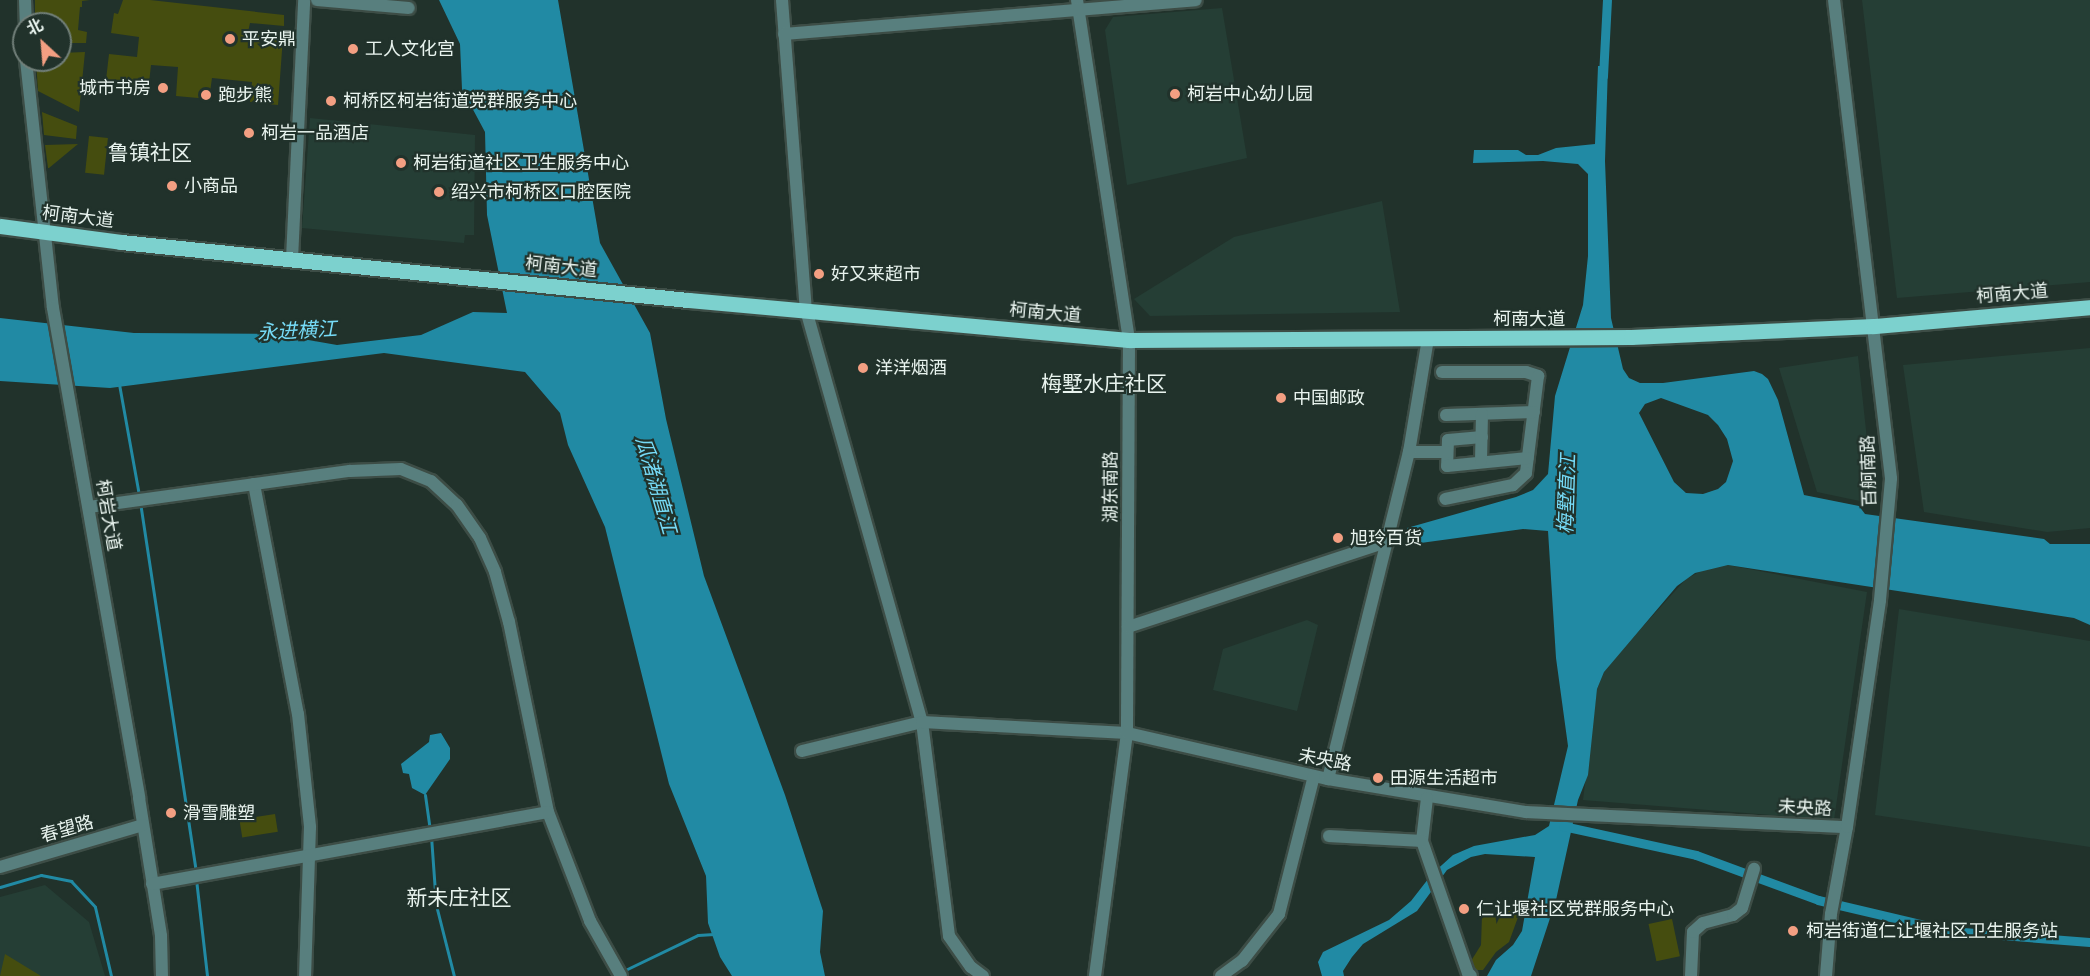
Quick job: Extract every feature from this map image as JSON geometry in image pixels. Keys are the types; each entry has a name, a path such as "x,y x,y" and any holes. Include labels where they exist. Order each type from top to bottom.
{"main road":[{"name":"柯南大道","path":"0,226 45,234 688,300 1129,340 1631,337 1874,326 2090,307"}],"street":[{"path":"292,259 304,0"},
{"path":"317,0 409,8"},
{"path":"782,0 806,310 922,722 949,936 971,966 983,976"},
{"path":"784,34 1077,5 1196,0"},
{"name":"百舸南路","path":"1826,976 1831,914 1847,827 1880,600 1891,478 1834,0"},
{"name":"湖东南路","path":"1077,5 1129,340 1127,732 1095,976"},
{"name":"柯岩大道","path":"27,72 53,308 143,825 161,936 162,976"},
{"path":"1328,779 1409,452 1428,339"},
{"path":"1442,372 1526,372 1538,376 1526,473 1513,485 1445,499"},
{"path":"1446,415 1534,412"},
{"path":"1481,461 1482,414"},
{"path":"1482,437 1448,440 1447,466 1528,458"},
{"path":"1409,452 1447,452"},
{"path":"89,507 350,471 400,469 431,481 457,506 480,538 495,572 509,622 548,812 590,921 618,970"},
{"path":"254,484 298,714 310,827 305,976"},
{"path":"1128,627 1387,542"},
{"name":"未央路","path":"802,751 922,722 1127,732 1328,779 1427,798 1526,812 1847,827"},
{"path":"1221,976 1242,961 1279,914 1314,776"},
{"path":"1427,798 1422,841 1468,973 1472,976"},
{"path":"152,884 548,812"},
{"name":"春望路","path":"0,867 143,825"},
{"path":"1329,836 1422,841"},
{"path":"1691,976 1693,932 1702,923 1733,915 1742,908 1754,868"}],"shaded area":[{"path":"1862,0 2090,0 2090,282 1897,298"},
{"name":"柯岩中心幼儿园","path":"1222,8 1247,158 1127,185 1105,30 1113,17"},
{"path":"310,118 475,135 474,235 465,235 464,243 302,228"},
{"path":"1382,201 1400,312 1150,316 1134,299 1234,237"},
{"path":"2090,348 2090,528 2047,532 1924,512 1903,365"},
{"path":"1858,356 1874,504 1817,492 1779,368"},
{"path":"1728,565 1867,592 1834,820 1583,800 1597,689 1606,667 1686,579 1705,569"},
{"path":"1899,609 2090,641 2090,847 1875,815"},
{"path":"1307,620 1318,625 1297,711 1213,690 1223,649"},
{"path":"45,885 89,922 105,976 0,976 0,897"}],"green space":[{"path":"35,0 90,0 82,1 82,7 80,7 78,30 87,32 86,43 72,43 72,12 35,12"},
{"path":"123,0 150,0 284,15 284,26 250,23 248,32 283,37 278,105 250,102 252,82 212,78 209,99 176,96 178,67 151,65 148,92 110,88 106,80 109,54 137,57 139,37 111,33 114,13 118,14"},
{"path":"85,52 79,112 38,91 37,72 72,72 72,53"},
{"path":"42,112 77,126 76,139 44,135"},
{"path":"89,136 108,138 104,175 85,173"},
{"path":"78,144 49,168 48,168 45,145"},
{"path":"275,814 278,832 242,837 239,820"},
{"path":"1521,909 1509,942 1496,952 1483,970 1476,970 1471,961 1481,945 1482,915"},
{"path":"1672,919 1680,956 1656,961 1649,924"},
{"path":"5,954 41,976 0,976"}],"water":[{"name":"瓜渚湖直江","path":"439,0 558,0 600,243 650,333 666,419 704,576 785,795 823,911 820,952 825,976 732,976 720,957 708,923 706,876 669,784 605,527 568,445 560,413 525,372 384,353 110,388 0,381 0,318 134,333 274,334 337,345 421,335 473,312 507,313 487,215 485,132 462,89 460,44"},
{"path":"1598,66 1608,66 1605,161 1611,318 1623,369 1629,378 1640,383 1663,383 1754,371 1762,374 1768,379 1778,400 1804,495 1859,506 1865,514 2044,539 2050,544 2090,544 2090,625 2074,618 1728,565 1695,573 1677,586 1604,672 1597,689 1588,775 1578,800 1556,900 1531,976 1487,976 1496,960 1513,945 1522,931 1535,857 1485,854 1471,857 1447,870 1417,911 1363,944 1343,971 1344,976 1322,976 1318,962 1323,952 1389,920 1411,901 1432,874 1453,855 1474,846 1535,835 1549,826 1568,746 1556,658 1548,531 1523,529 1406,545 1407,528 1516,497 1533,490 1548,474 1555,396 1583,305 1588,256 1588,174 1578,164 1543,161 1473,163 1474,150 1518,150 1526,155 1538,155 1556,148 1595,144","holes":["1661,398 1708,415 1727,439 1733,461 1726,482 1718,489 1703,494 1686,493 1674,482 1639,413 1645,404"]},
{"path":"441,733 450,748 450,759 425,795 412,788 409,774 403,773 401,764 429,742 430,735"}],"waterway":[{"name":"梅墅直江","path":"1603,76 1607,0"},
{"path":"119,384 139,495"},
{"path":"140,502 196,872"},
{"path":"425,795 430,829"},
{"path":"1563,826 1696,855 1818,900 1950,931 2090,942"},
{"path":"431,836 436,905 454,976"},
{"path":"0,887 41,875 71,881 95,907 111,976"},
{"path":"196,879 207,976"},
{"path":"621,972 698,935 714,934"}],"place":[{"name":"平安鼎","path":"230,39"},
{"name":"工人文化宫","path":"353,49"},
{"name":"城市书房","path":"163,88"},
{"name":"柯岩中心幼儿园","path":"1175,94"},
{"name":"跑步熊","path":"206,95"},
{"name":"柯桥区柯岩街道党群服务中心","path":"331,101"},
{"name":"柯岩一品酒店","path":"249,133"},
{"name":"柯岩街道社区卫生服务中心","path":"401,163"},
{"name":"小商品","path":"172,186"},
{"name":"绍兴市柯桥区口腔医院","path":"439,192"},
{"name":"好又来超市","path":"819,274"},
{"name":"洋洋烟酒","path":"863,368"},
{"name":"中国邮政","path":"1281,398"},
{"name":"旭玲百货","path":"1338,538"},
{"name":"田源生活超市","path":"1378,778"},
{"name":"滑雪雕塑","path":"171,813"},
{"name":"仁让堰社区党群服务中心","path":"1464,909"},
{"name":"柯岩街道仁让堰社区卫生服务站","path":"1793,931"}],"district":[{"name":"鲁镇社区","path":"150,153"},
{"name":"梅墅水庄社区","path":"1104,384"},
{"name":"新未庄社区","path":"459,898"}],"water label":[{"name":"永进横江","path":"297,331"}]}
